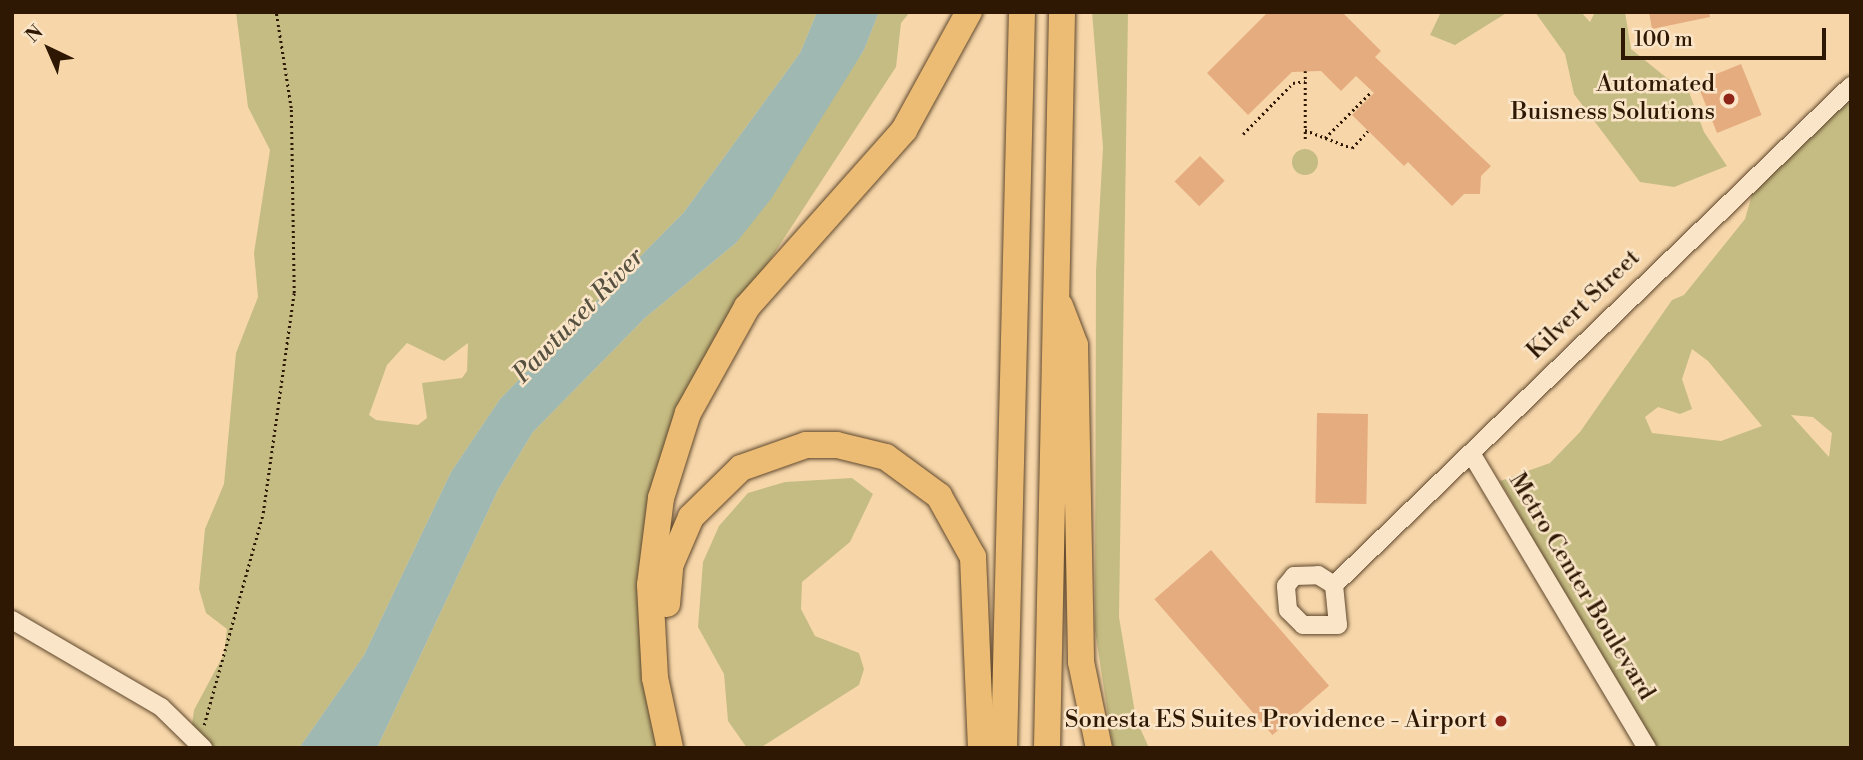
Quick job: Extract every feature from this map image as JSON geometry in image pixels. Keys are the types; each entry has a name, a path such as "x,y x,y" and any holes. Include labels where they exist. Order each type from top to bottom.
{"highway":[{"path":"670,748 655,678 650,585 661,498 680,433 730,332 775,272 892,147 932,88 969,12"},
{"path":"1004,748 1022,12"},
{"path":"1047,748 1062,12"},
{"path":"1056,297 1075,345 1081,662 1099,748"},
{"path":"687,748 666,616 670,566 682,534 708,495 741,468 773,453 822,444 855,447 901,464 934,490 960,524 978,587 981,748"}],"street":[{"name":"Kilvert Street","path":"1334,584 1357,565 1851,86"},
{"name":"Metro Center Boulevard","path":"1471,453 1647,748"},
{"path":"12,620 173,716 203,748"}],"path":[{"path":"206,721 262,513 294,293 291,108 276,12"},
{"path":"1305,71 1305,139"},
{"path":"1242,134 1293,83 1305,81"},
{"path":"1325,138 1372,91"},
{"path":"1305,130 1352,148 1368,131"}],"shaded area":[{"path":"236,12 817,12 800,53 684,212 500,399 451,472 364,655 299,748 204,748 191,732 194,710 224,654 227,629 206,613 199,589 205,529 224,484 236,353 258,297 254,253 270,150 248,107","holes":["407,343 444,361 468,343 467,371 462,378 422,383 427,418 418,425 376,420 369,415 387,365"]},
{"path":"879,12 910,12 901,23 896,67 707,356 658,474 663,748 377,748 498,490 533,432 645,318 736,243 864,50"},
{"path":"1092,12 1128,12 1119,617 1136,719 1149,748 1113,748 1095,630 1096,271 1103,147"},
{"path":"1441,12 1508,12 1455,45 1430,35"},
{"path":"1535,12 1581,12 1590,22 1595,12 1625,12 1631,49 1668,79 1684,79 1704,132 1727,166 1674,187 1640,182 1574,94 1565,54"},
{"path":"1851,90 1851,748 1652,748 1500,481 1550,463 1580,432 1672,300 1684,295 1745,219 1753,191","holes":["1692,349 1708,361 1762,426 1721,441 1652,433 1645,417 1658,407 1680,414 1692,409 1682,379","1791,415 1813,417 1832,433 1829,457"]},
{"path":"1305,149 1314,153 1318,162 1314,171 1305,175 1296,171 1292,162 1296,153"},
{"path":"852,478 873,494 850,542 802,582 801,609 815,636 859,653 864,669 859,685 760,748 747,748 728,721 724,674 698,627 703,562 719,526 748,493 785,482"}],"water":[{"path":"817,12 879,12 864,50 771,199 736,243 645,318 533,432 498,490 377,748 299,748 364,655 451,472 500,399 684,212 800,53"}],"building":[{"path":"1268,12 1342,12 1381,51 1375,57 1491,166 1481,176 1480,194 1464,194 1452,206 1408,162 1404,166 1352,115 1374,93 1356,76 1341,91 1321,71 1292,72 1248,115 1207,73"},
{"path":"1649,12 1709,12 1710,17 1652,29"},
{"name":"Automated Buisness Solutions","path":"1741,64 1762,115 1717,133 1696,82"},
{"path":"1200,156 1225,181 1199,206 1175,181"},
{"path":"1317,413 1368,414 1366,504 1315,503"},
{"path":"1211,550 1329,686 1272,735 1154,599"}],"place":[{"name":"Automated Buisness Solutions","path":"1729,99"},
{"name":"Sonesta ES Suites Providence - Airport","path":"1501,721"}],"water label":[{"name":"Pawtuxet River","path":"579,316"}]}
